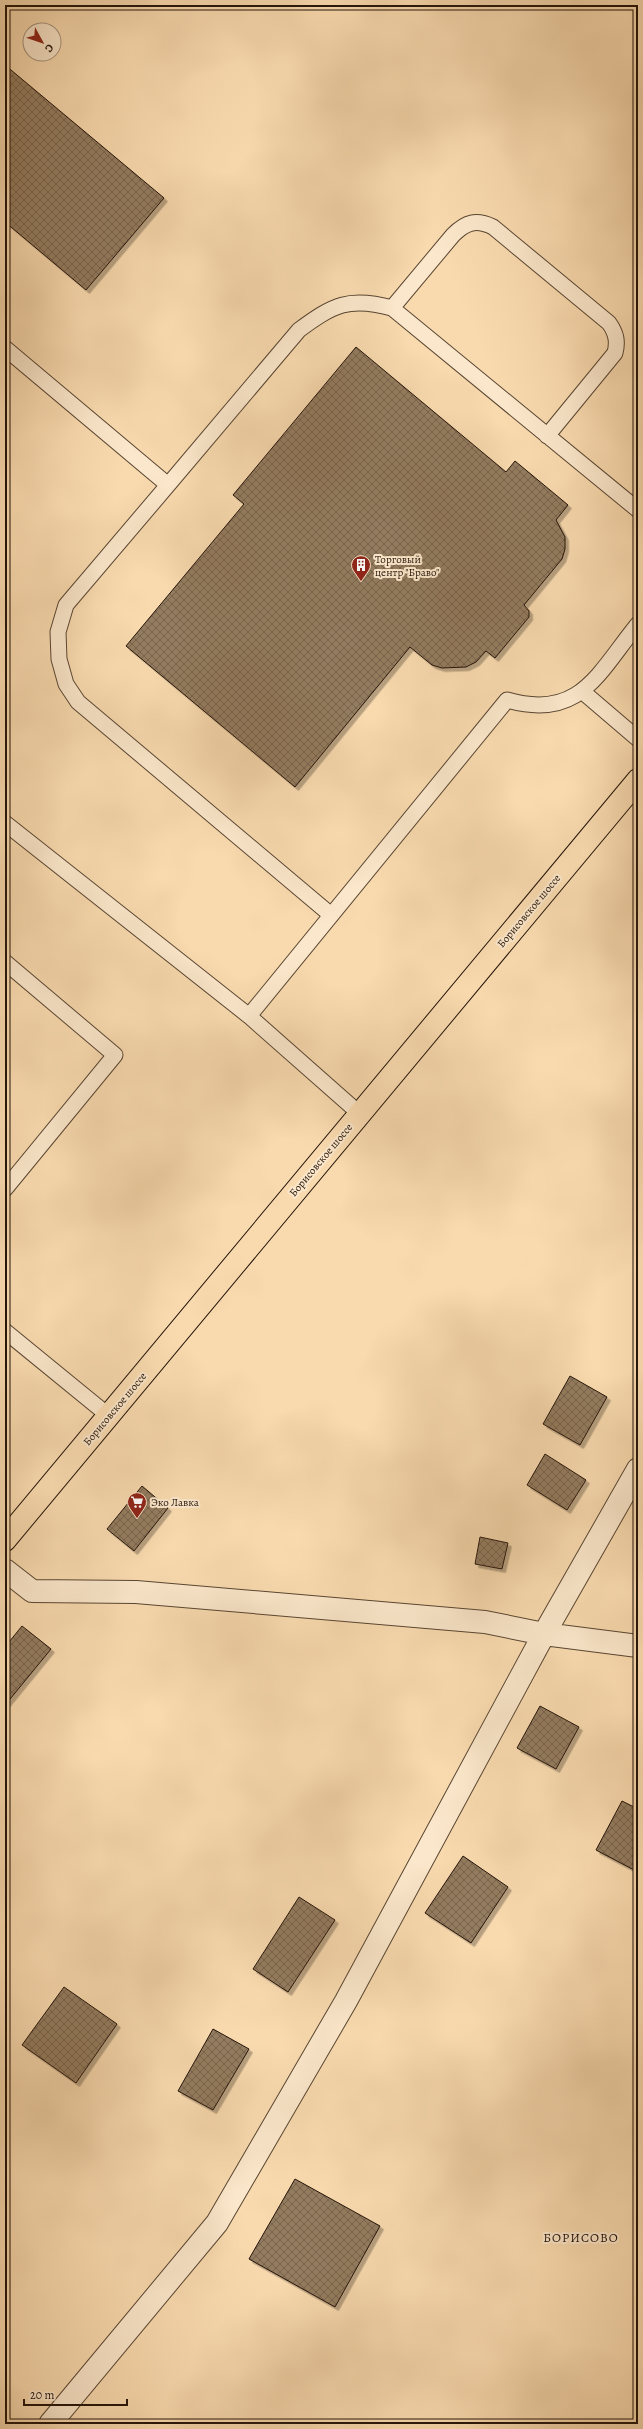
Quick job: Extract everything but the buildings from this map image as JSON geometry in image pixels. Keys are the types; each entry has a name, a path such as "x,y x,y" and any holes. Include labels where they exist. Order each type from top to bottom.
{"main road":[{"name":"Борисовское шоссе","path":"5,1540 638,780"}],"street":[{"path":"50,2424 217,2223 346,2001 544,1634 638,1469"},
{"path":"5,1570 32,1591 144,1592 485,1622 544,1634 638,1646"}],"lane":[{"path":"392,308 462,226 472,222 483,222 493,227 609,323 615,331 617,343 615,353 547,436"},
{"path":"331,915 78,702 66,684 59,659 58,632 66,605 299,330 325,311 349,303 374,303 392,308 638,510"},
{"path":"5,348 168,485"},
{"path":"249,1016 507,700 524,705 543,706 564,702 583,692 638,624"},
{"path":"583,692 638,739"},
{"path":"5,823 249,1016 360,1114"},
{"path":"5,962 115,1055 5,1189"},
{"path":"5,1331 109,1416"}],"place":[{"name":"Торговый центр \"Браво\"","path":"361,582"},
{"name":"Эко Лавка","path":"137,1519"}],"district":[{"name":"БОРИСОВО","path":"581,2237"}]}
